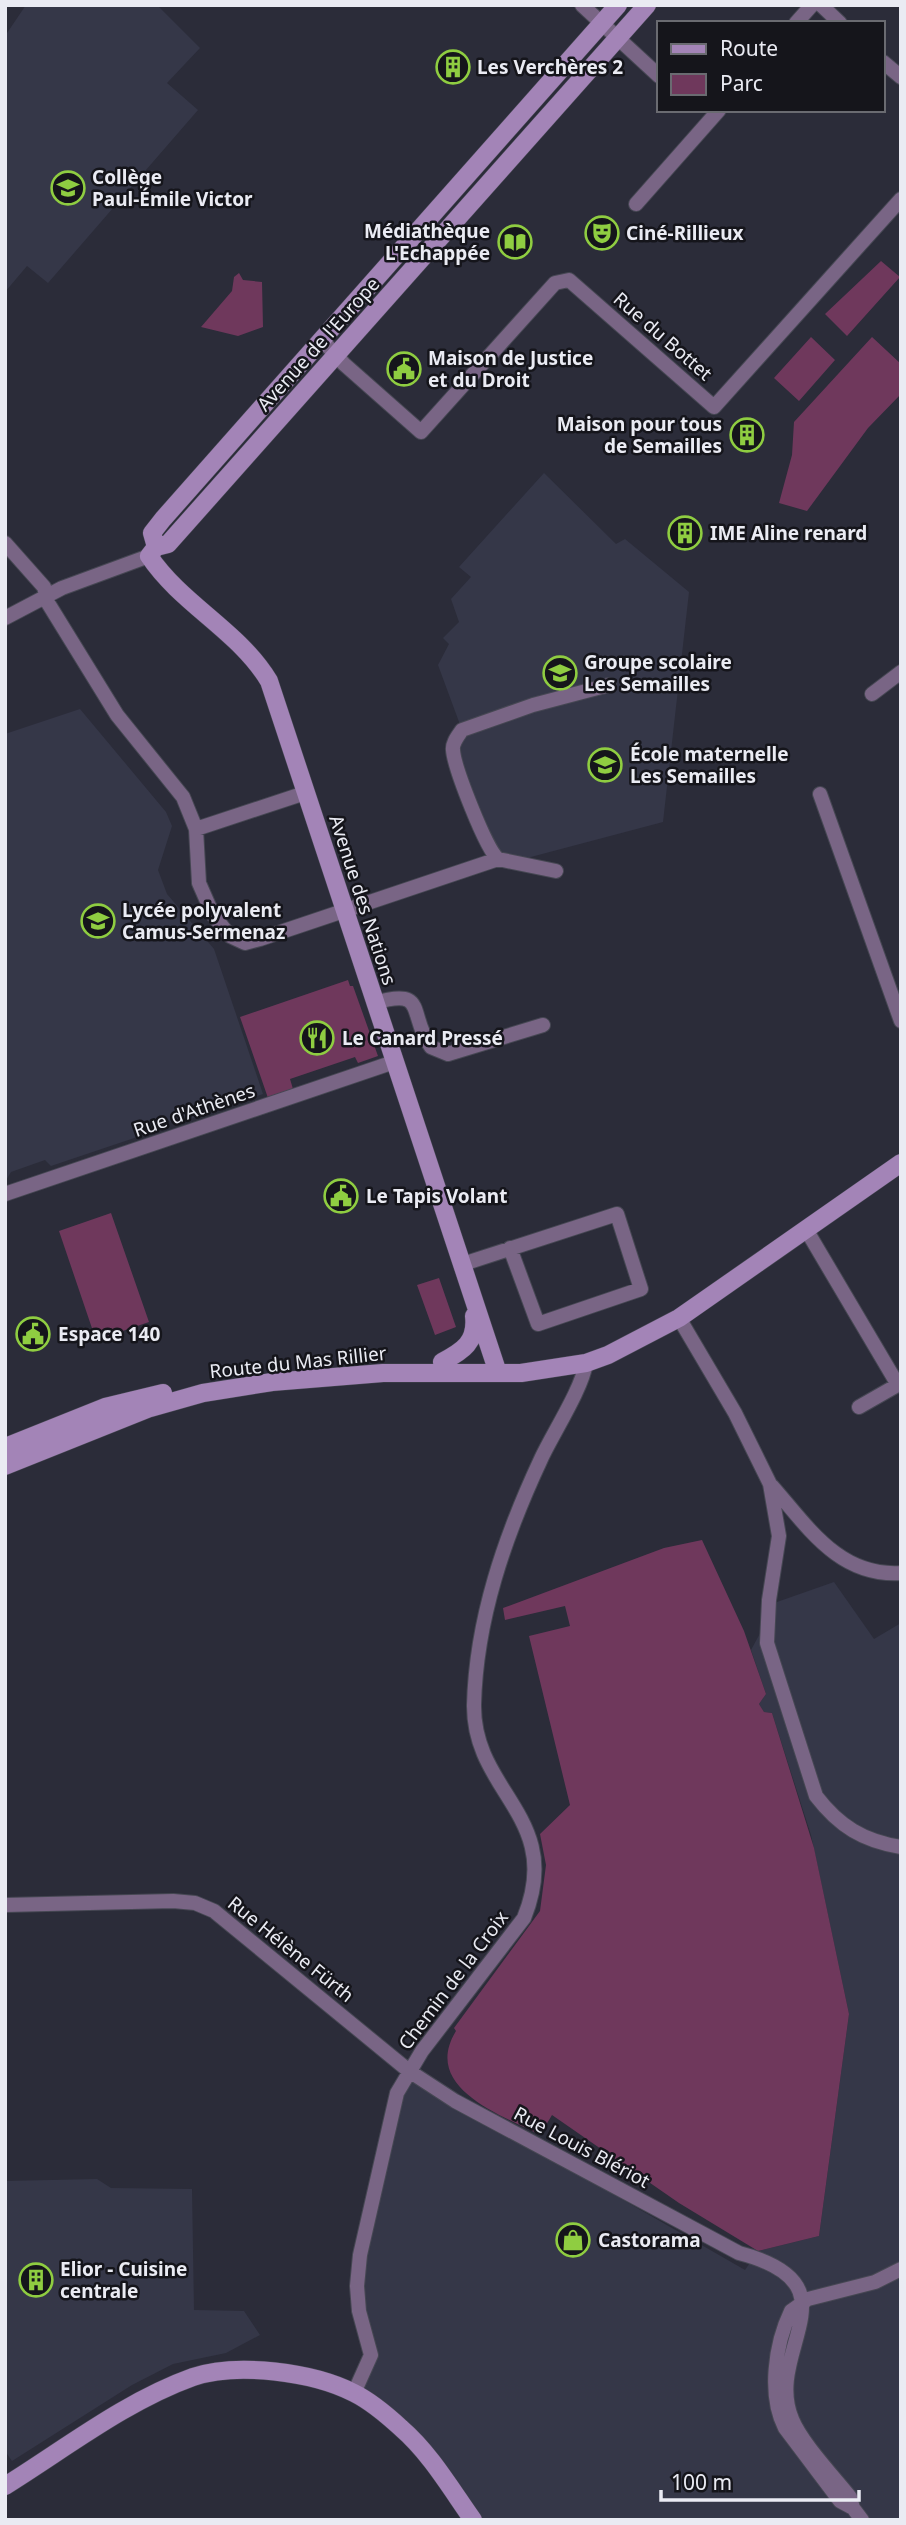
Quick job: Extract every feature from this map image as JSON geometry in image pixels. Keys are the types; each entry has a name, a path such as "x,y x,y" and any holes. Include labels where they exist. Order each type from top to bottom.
{"street":[{"path":"582,5 657,74"},
{"name":"Avenue de l'Europe","path":"153,551 152,533 163,519 618,5"},
{"name":"Avenue de l'Europe","path":"5,618 46,596 168,544 647,5"},
{"path":"798,21 812,5"},
{"path":"821,5 838,21"},
{"path":"885,64 901,77"},
{"path":"636,204 714,116"},
{"name":"Rue du Bottet","path":"337,354 344,364 421,432 555,283 569,280 715,407 901,199"},
{"path":"322,340 337,354"},
{"path":"5,543 44,587 46,596 95,684 183,797 197,829 199,883 213,915 230,936 245,943 253,941 344,913 368,901 498,859 556,871"},
{"name":"Avenue des Nations","path":"153,551 163,576 256,660 277,704 344,913 497,1368"},
{"path":"872,694 901,672"},
{"path":"498,859 485,842 471,805 452,750 455,740 462,730 533,705 609,685"},
{"path":"197,829 305,793"},
{"path":"820,794 901,1021"},
{"path":"374,1003 399,995 406,997 412,1003 430,1047 448,1054 543,1025"},
{"name":"Rue d'Athènes","path":"5,1194 394,1062"},
{"name":"Route du Mas Rillier","path":"5,1466 150,1408 203,1393 272,1382 383,1373 586,1363 628,1347 679,1318 901,1163"},
{"path":"463,1264 510,1248 617,1214 641,1289 538,1324 510,1248"},
{"path":"807,1231 899,1384 859,1407"},
{"name":"Avenue des Nations","path":"442,1362 466,1347 474,1338 472,1298"},
{"path":"679,1318 736,1413 771,1484 836,1557 890,1574 901,1573"},
{"name":"Route du Mas Rillier","path":"5,1447 105,1407 227,1378 303,1369 442,1362 497,1368"},
{"name":"Chemin de la Croix","path":"354,2393 371,2355 359,2311 356,2286 359,2255 397,2093 409,2071 524,1918 533,1897 536,1872 526,1825 486,1761 476,1734 474,1706 478,1659 497,1567 536,1470 586,1363"},
{"path":"771,1484 779,1536 769,1600 767,1643 816,1796 832,1816 853,1833 877,1843 901,1847"},
{"name":"Rue Hélène Fürth","path":"5,1905 173,1901 195,1903 214,1911 409,2071"},
{"name":"Rue Louis Blériot","path":"409,2071 455,2102 739,2253 758,2258 792,2280"},
{"path":"794,2320 791,2311 803,2302 875,2282 901,2269"},
{"path":"792,2280 834,2292"},
{"path":"792,2280 800,2289 803,2302"},
{"path":"834,2292 794,2320 773,2387 779,2416 841,2501 858,2514"},
{"path":"5,2486 137,2402 195,2376 246,2370 304,2376 354,2393 402,2429 437,2468 473,2520"}],"shaded area":[{"name":"Collège Paul-Émile Victor","path":"26,5 157,5 200,48 167,83 198,110 48,283 27,266 5,292 5,36"},
{"name":"Groupe scolaire Les Semailles","path":"544,473 616,544 625,539 689,592 663,822 527,858 493,852 456,742 462,730 438,665 449,644 443,638 459,622 451,599 471,577 459,567"},
{"name":"Lycée polyvalent Camus-Sermenaz","path":"80,709 166,812 172,826 158,870 167,894 214,949 263,1094 176,1124 164,1119 156,1122 155,1131 51,1166 45,1160 11,1172 5,1182 5,734"},
{"path":"834,1582 874,1639 901,1623 901,2520 482,2520 428,2447 363,2395 356,2381 368,2355 357,2311 388,2124 411,2078 745,2270 758,2251 819,2236 849,2014 811,1835 772,1713 764,1712 759,1704 766,1694 751,1650 777,1602"},
{"path":"97,2179 111,2188 192,2189 194,2310 244,2311 260,2335 226,2353 173,2364 132,2385 12,2461 5,2451 5,2181"}],"green space":[{"path":"881,261 900,277 847,336 825,314"},
{"path":"239,273 243,280 262,282 263,327 238,336 201,327 232,291 234,277"},
{"path":"811,337 835,360 799,401 774,378"},
{"path":"872,337 901,364 901,394 868,428 807,511 779,503 792,455 794,422"},
{"path":"348,980 350,986 353,986 378,1056 358,1063 355,1057 290,1079 293,1089 268,1098 240,1017"},
{"path":"111,1213 149,1322 96,1340 59,1231"},
{"path":"439,1278 456,1327 435,1335 417,1285"},
{"path":"702,1540 744,1631 766,1694 759,1704 764,1712 772,1713 814,1848 849,2014 819,2236 758,2251 679,2203 552,2115 540,2135 487,2108 457,2084 449,2068 448,2051 456,2031 454,2028 540,1911 546,1865 540,1834 570,1805 529,1636 570,1626 565,1606 505,1620 503,1608 664,1548"}],"place":[{"name":"Les Verchères 2","path":"453,67"},
{"name":"Collège Paul-Émile Victor","path":"68,188"},
{"name":"Ciné-Rillieux","path":"602,233"},
{"name":"Médiathèque L'Echappée","path":"515,242"},
{"name":"Maison de Justice et du Droit","path":"404,369"},
{"name":"Maison pour tous de Semailles","path":"747,435"},
{"name":"IME Aline renard","path":"685,533"},
{"name":"Groupe scolaire Les Semailles","path":"560,673"},
{"name":"École maternelle Les Semailles","path":"605,765"},
{"name":"Lycée polyvalent Camus-Sermenaz","path":"98,921"},
{"name":"Le Canard Pressé","path":"317,1038"},
{"name":"Le Tapis Volant","path":"341,1196"},
{"name":"Espace 140","path":"33,1334"},
{"name":"Castorama","path":"573,2240"},
{"name":"Elior - Cuisine centrale","path":"36,2280"}]}
